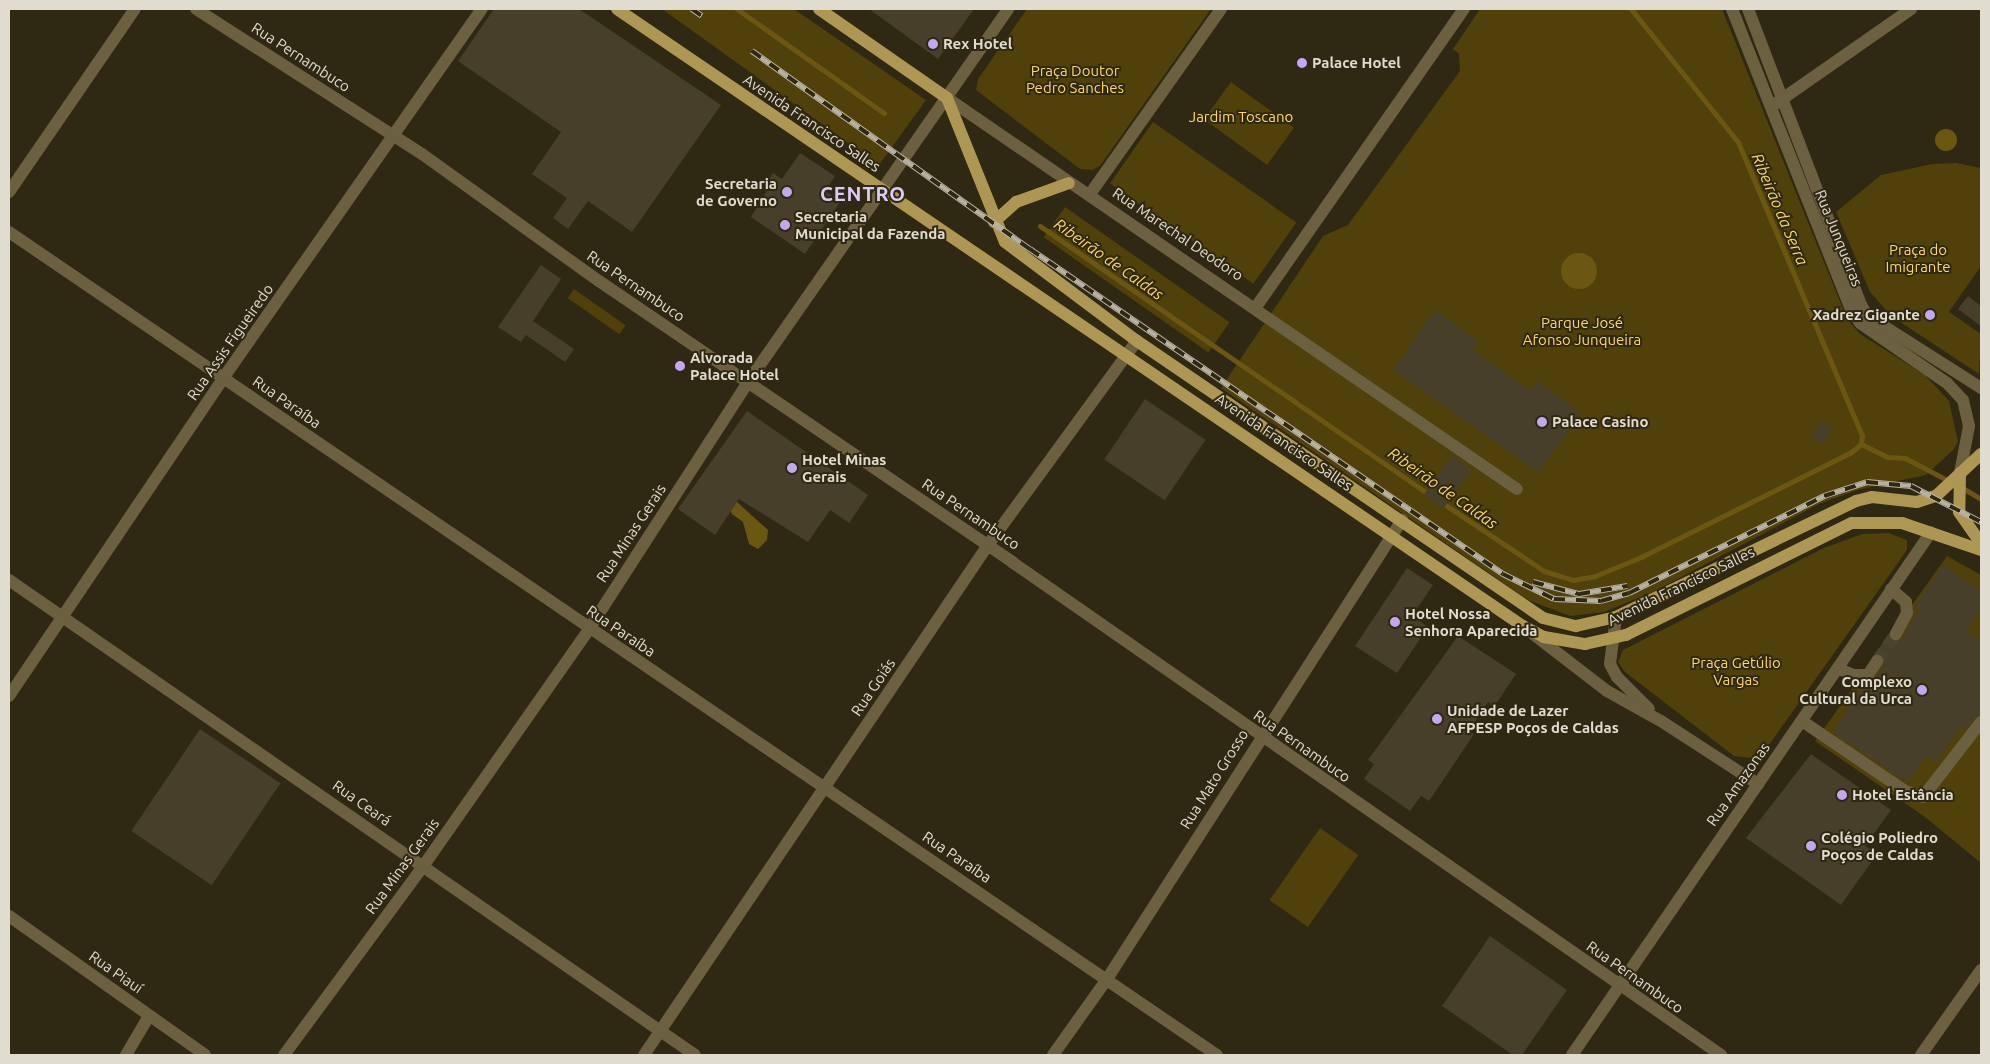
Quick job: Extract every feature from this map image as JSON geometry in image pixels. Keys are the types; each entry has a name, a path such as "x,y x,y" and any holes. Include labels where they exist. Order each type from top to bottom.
{"main road":[{"name":"Avenida Francisco Salles","path":"617,9 1523,626 1572,644 1612,639 1852,523 1879,520 1931,532 1981,550"},
{"name":"Rua Marechal Deodoro","path":"819,9 947,98"},
{"name":"Avenida Francisco Salles","path":"947,98 994,222 1012,247 1137,341 1543,618 1576,626 1616,617 1856,500 1872,497 1917,502 1951,492"},
{"path":"994,222 1016,202 1069,183"},
{"path":"1973,456 1960,473 1951,492 1962,520 1981,544"}],"street":[{"path":"9,192 135,9"},
{"name":"Rua Pernambuco","path":"196,9 394,137 748,382 988,545 1261,737 1721,1055"},
{"name":"Rua Assis Figueiredo","path":"9,696 224,377 482,9"},
{"path":"947,98 1008,9"},
{"path":"1090,194 1221,9"},
{"path":"1256,307 1464,9"},
{"name":"Rua Junqueiras","path":"1732,9 1768,107 1851,310 1860,323 1947,382 1963,400 1973,456"},
{"name":"Rua Junqueiras","path":"1748,9 1781,101 1868,316 1981,388"},
{"path":"1768,107 1781,101 1911,9"},
{"name":"Rua Minas Gerais","path":"284,1055 424,865 589,629 748,382 879,188 947,98"},
{"name":"Rua Marechal Deodoro","path":"947,98 1069,183 1090,194 1256,307 1517,489"},
{"name":"Rua Paraíba","path":"9,232 224,377 589,629 825,787 1217,1055"},
{"name":"Rua Goiás","path":"644,1055 988,545 1137,341"},
{"name":"Rua Mato Grosso","path":"1053,1055 1107,979 1402,520"},
{"name":"Rua Amazonas","path":"1572,1055 1618,985 1802,722 1931,532"},
{"name":"Rua Ceará","path":"9,580 424,865 695,1055"},
{"path":"1891,590 1906,602 1907,613 1896,634"},
{"path":"1616,617 1610,664 1617,677 1661,721"},
{"path":"1523,626 1607,691 1661,721 1758,784"},
{"path":"1839,668 1854,675 1868,675 1877,661"},
{"path":"1802,722 1905,791 1923,797 1981,722"},
{"name":"Rua Piauí","path":"9,916 205,1055"},
{"path":"1921,1055 1981,970"},
{"path":"126,1055 149,1016"}],"green space":[{"path":"662,9 794,9 926,100 879,165"},
{"name":"Praça Doutor Pedro Sanches","path":"1027,9 1211,9 1100,166 1092,170 1080,169 976,90 978,79"},
{"name":"Parque José Afonso Junqueira","path":"1480,9 1722,9 1847,319 1860,334 1925,375 1949,401 1958,442 1954,449 1926,475 1857,490 1819,504 1653,592 1604,612 1570,616 1528,600 1221,388 1323,236 1348,225 1460,71 1459,54 1453,49"},
{"name":"Jardim Toscano","path":"1231,82 1294,128 1267,165 1204,119"},
{"path":"1153,122 1296,222 1253,284 1110,183"},
{"name":"Praça do Imigrante","path":"1956,163 1981,168 1981,266 1949,312 1981,334 1979,374 1891,316 1870,292 1836,212 1881,175 1932,164"},
{"path":"1065,207 1230,322 1208,353 1044,237"},
{"path":"574,289 626,325 619,334 568,298"},
{"name":"Praça Getúlio Vargas","path":"1889,533 1907,540 1907,550 1759,759 1734,756 1625,672 1618,662 1623,650 1824,548 1862,534"},
{"name":"Complexo Cultural da Urca","path":"1947,556 1981,575 1981,863 1925,817 1815,741"},
{"path":"1320,828 1359,855 1308,927 1270,900"}],"shaded area":[{"path":"1946,129 1954,132 1957,140 1954,148 1946,151 1938,148 1935,140 1938,132"},
{"path":"1579,253 1586,254 1592,258 1596,264 1596,278 1592,284 1586,288 1579,289 1572,288 1566,284 1562,278 1561,271 1562,264 1566,258 1572,254"},
{"path":"737,502 768,530 767,540 758,549 749,544 743,522 732,514 730,510"}],"building":[{"path":"494,9 579,9 721,105 632,232 588,201 568,229 553,218 567,198 532,174 561,132 458,61"},
{"name":"Rex Hotel","path":"869,9 974,9 938,59"},
{"path":"800,153 835,176 825,191 841,201 805,254 751,217 768,189 764,186 773,173 782,179"},
{"path":"541,265 561,279 533,321 574,349 565,362 526,335 521,342 498,327"},
{"path":"1968,296 1981,306 1981,326 1958,309"},
{"path":"1435,310 1479,342 1473,350 1530,391 1537,381 1581,413 1539,473 1393,370"},
{"path":"1145,399 1206,440 1165,500 1104,460"},
{"name":"Hotel Minas Gerais","path":"747,411 868,495 849,523 830,510 808,542 739,499 715,535 678,509"},
{"path":"1821,421 1832,427 1823,444 1812,438"},
{"path":"1452,456 1471,470 1443,509 1424,495"},
{"name":"Complexo Cultural da Urca","path":"1943,565 1981,591 1981,609 1965,631 1981,642 1981,712 1965,730 1961,727 1936,763 1926,757 1908,783 1833,732 1866,683 1875,680 1884,665 1884,657 1876,653 1888,635 1896,642 1903,638 1919,608 1915,606"},
{"name":"Hotel Nossa Senhora Aparecida","path":"1407,568 1433,585 1412,616 1428,627 1397,673 1355,646"},
{"name":"Unidade de Lazer AFPESP Poços de Caldas","path":"1458,636 1516,674 1494,707 1488,702 1469,731 1474,734 1429,801 1421,796 1410,811 1364,779 1374,764 1368,760"},
{"path":"200,729 280,783 212,885 131,831"},
{"name":"Colégio Poliedro Poços de Caldas","path":"1811,754 1891,810 1865,846 1877,854 1841,905 1746,838"},
{"path":"1490,936 1567,990 1522,1055 1513,1055 1442,1006"}],"waterway":[{"name":"Ribeirão de Caldas","path":"737,9 884,113"},
{"name":"Ribeirão da Serra","path":"1631,9 1738,142 1862,435 1861,444"},
{"name":"Ribeirão de Caldas","path":"1040,226 1431,496"},
{"path":"1861,444 1888,457 1905,458 1951,482"},
{"name":"Ribeirão de Caldas","path":"1441,502 1544,571 1573,580 1595,576 1641,557 1850,453 1861,444"},
{"path":"1961,487 1981,499"}],"tunnel":[{"path":"1877,661 1896,634"}],"railway":[{"path":"692,9 702,16"},
{"path":"752,51 1030,249 1503,574 1554,599 1601,601 1629,593 1824,496 1867,482 1911,486 1981,522"},
{"path":"1533,582 1579,594 1627,586"}],"place":[{"name":"Rex Hotel","path":"933,44"},
{"name":"Palace Hotel","path":"1302,63"},
{"name":"Secretaria de Governo","path":"787,192"},
{"name":"Secretaria Municipal da Fazenda","path":"785,225"},
{"name":"Xadrez Gigante","path":"1930,315"},
{"name":"Alvorada Palace Hotel","path":"680,366"},
{"name":"Palace Casino","path":"1542,422"},
{"name":"Hotel Minas Gerais","path":"792,468"},
{"name":"Hotel Nossa Senhora Aparecida","path":"1395,622"},
{"name":"Complexo Cultural da Urca","path":"1922,690"},
{"name":"Unidade de Lazer AFPESP Poços de Caldas","path":"1437,719"},
{"name":"Hotel Estância","path":"1842,795"},
{"name":"Colégio Poliedro Poços de Caldas","path":"1811,846"}],"district":[{"name":"CENTRO","path":"863,193"}]}
